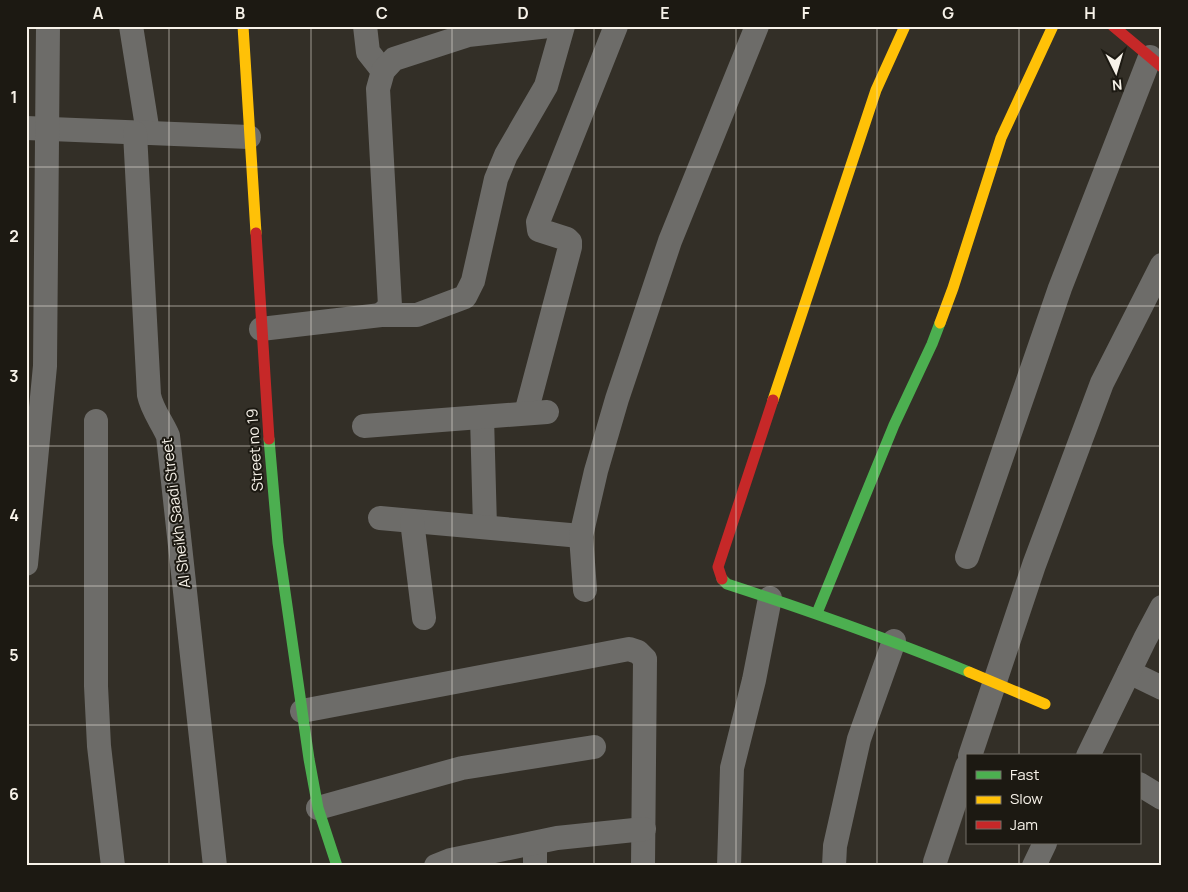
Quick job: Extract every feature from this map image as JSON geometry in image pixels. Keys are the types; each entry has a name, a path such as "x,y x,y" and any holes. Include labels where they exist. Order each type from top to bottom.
{"street":[{"path":"26,564 45,366 36,128 48,26"},
{"name":"Al Sheikh Saadi Street","path":"131,26 142,133 149,395 168,436 215,866"},
{"name":"Street no 19","path":"243,26 261,329 278,543 318,808 336,866"},
{"path":"365,26 368,52 383,71"},
{"path":"381,315 390,306 378,89 383,71 394,59 490,29 549,26"},
{"path":"261,329 381,315 417,315 466,297 473,281 496,179 506,155 546,86 563,26"},
{"path":"364,426 537,412 570,247 568,239 539,230 538,222 616,26"},
{"path":"584,590 581,536 596,471 612,417 670,240 757,26"},
{"path":"905,26 876,90 718,566 720,576 727,584 816,612 894,641 1046,704"},
{"path":"816,612 894,424 932,344 1001,138 1053,26"},
{"path":"967,557 1060,288 1156,62 1113,26"},
{"path":"36,128 249,137"},
{"path":"971,754 1034,565 1102,383 1162,265"},
{"path":"482,417 485,527"},
{"path":"96,422 96,686 99,746 113,866"},
{"path":"380,518 581,536"},
{"path":"412,521 424,618"},
{"path":"730,866 732,768 754,680 770,598"},
{"path":"1090,754 1129,672 1153,642 1162,607"},
{"path":"834,866 835,846 859,740 894,641"},
{"path":"302,711 629,649 638,652 645,659 643,866"},
{"path":"1129,672 1162,688"},
{"path":"318,808 462,768 594,747"},
{"path":"939,864 966,770"},
{"path":"1140,785 1162,798"},
{"path":"436,866 451,860 535,854 556,838 644,829"},
{"path":"1034,866 1045,844"}],"traffic: fast":[{"path":"817,613 894,425 940,323"},
{"path":"269,439 278,543 309,759 318,808 337,866"},
{"path":"722,579 727,584 789,604 969,672"}],"traffic: slow":[{"path":"243,26 256,233"},
{"path":"773,400 876,90 905,26"},
{"path":"940,323 1001,138 1053,26"},
{"path":"969,672 1045,704"}],"traffic: jam":[{"path":"1113,26 1162,67"},
{"path":"256,233 269,439"},
{"path":"722,579 718,567 773,400"}]}
